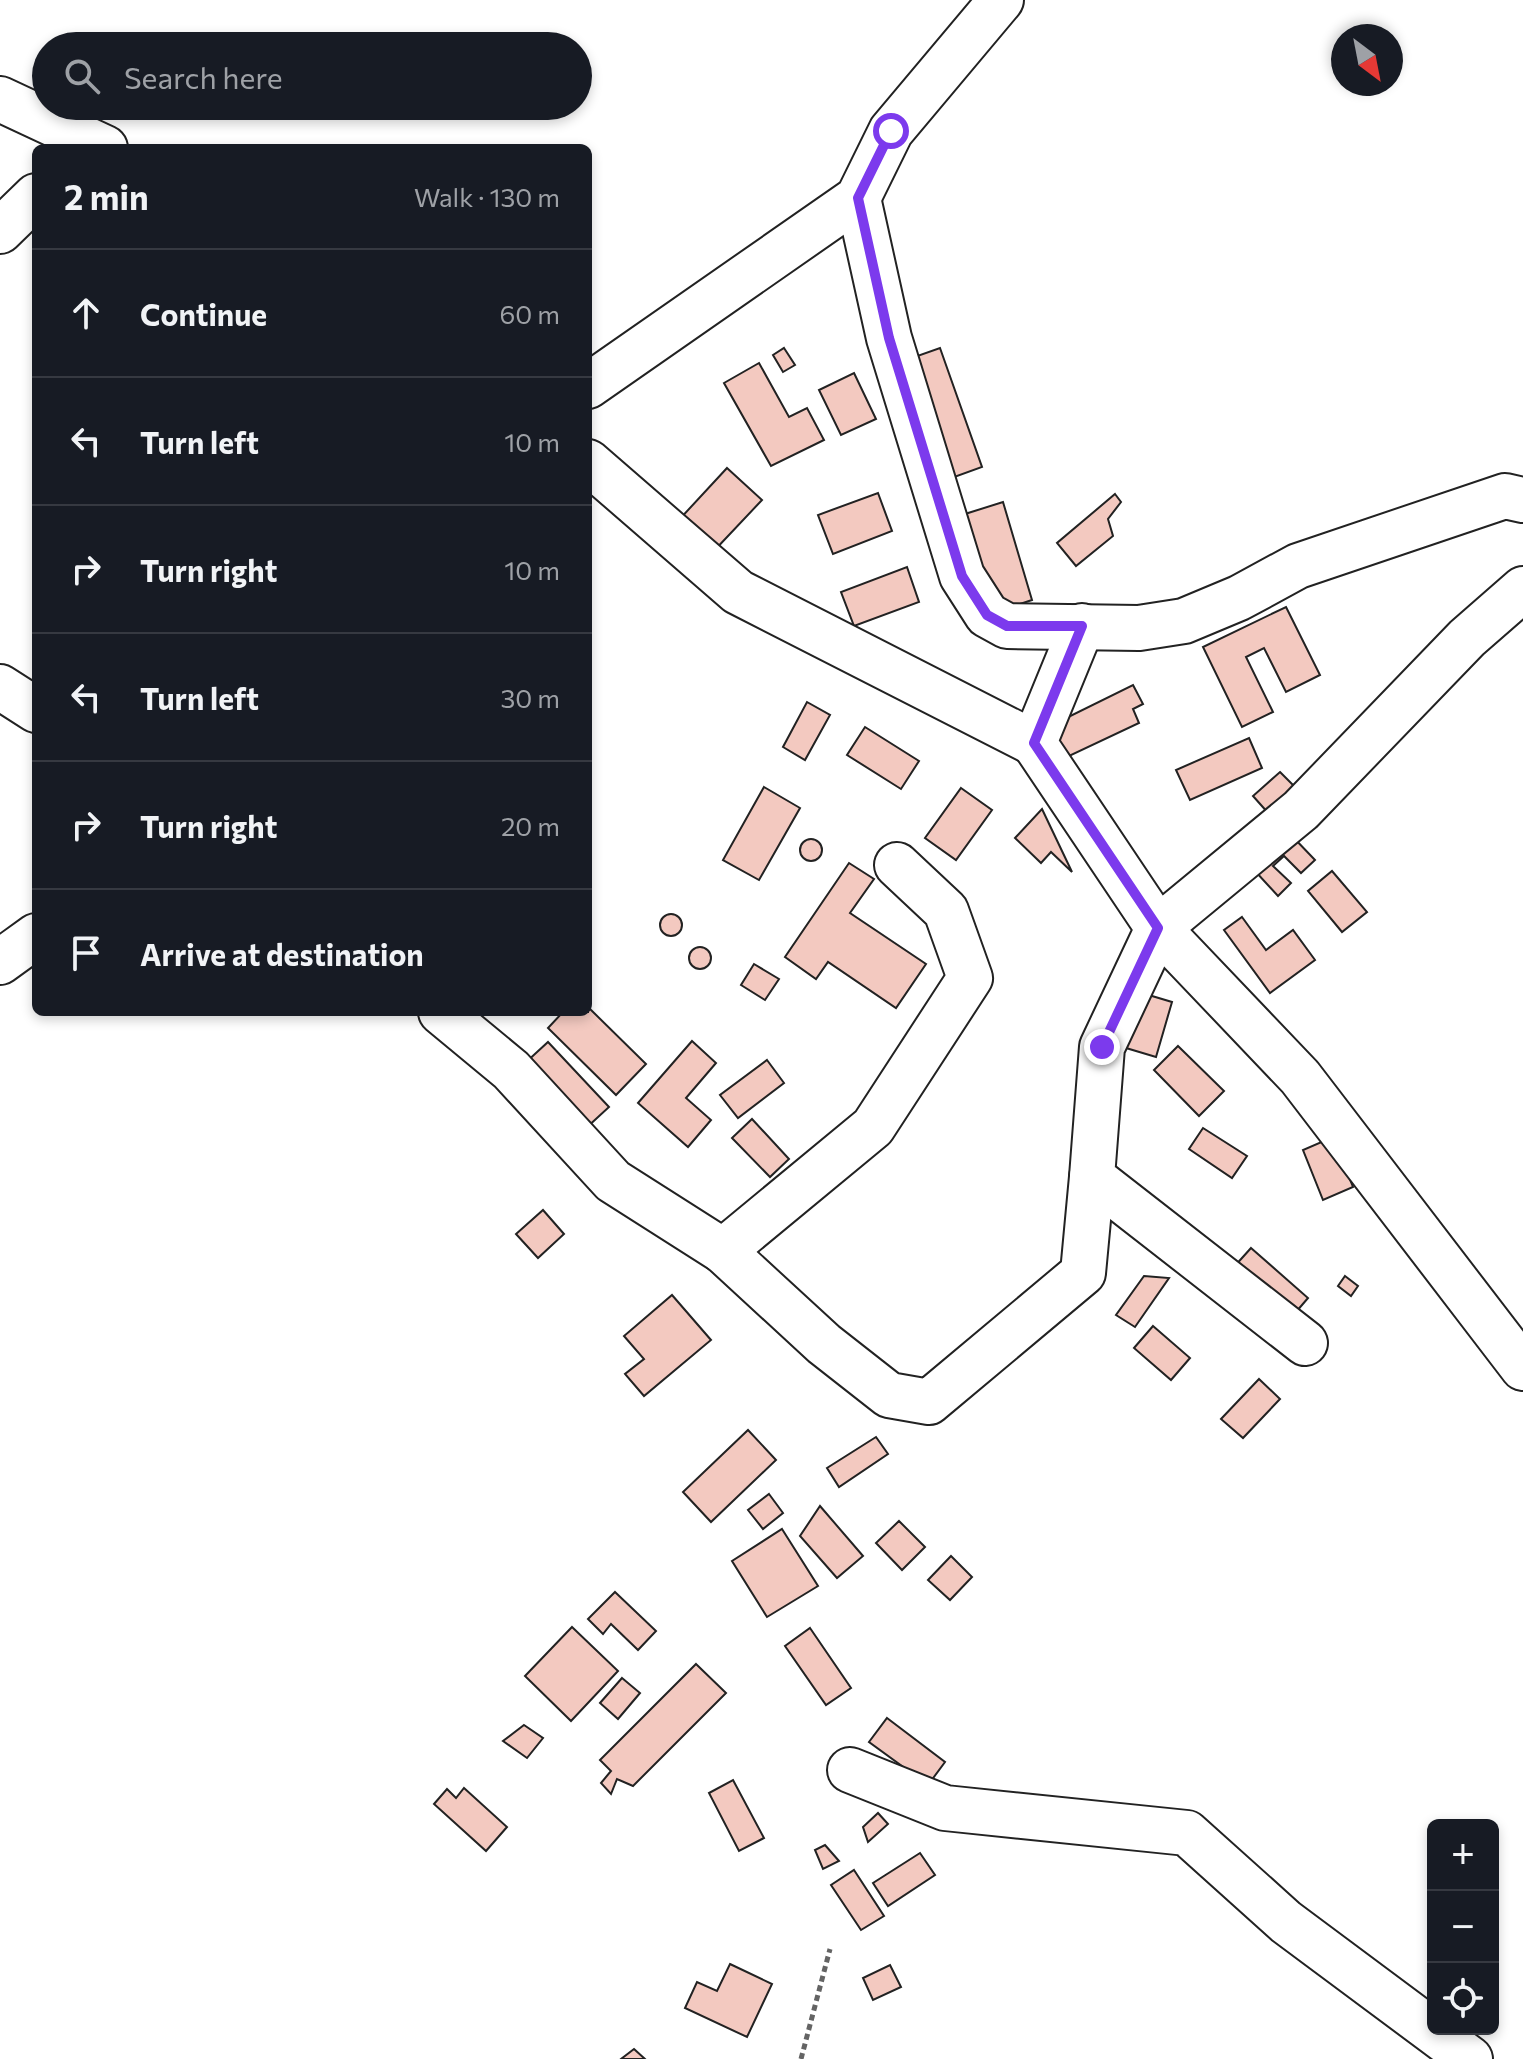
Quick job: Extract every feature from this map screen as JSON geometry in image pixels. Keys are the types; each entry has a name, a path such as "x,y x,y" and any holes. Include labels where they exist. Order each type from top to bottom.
{"street":[{"path":"592,383 858,198 891,131 1001,0"},
{"path":"0,99 32,114"},
{"path":"45,120 96,144"},
{"path":"858,198 889,338 962,576 987,615 1007,626 1139,628 1184,621 1239,598 1298,566 1345,548 1505,496 1523,500"},
{"path":"0,231 32,200"},
{"path":"592,465 738,592 1034,743 1158,928 1300,1077 1523,1368"},
{"path":"446,1016 511,1070 613,1181 723,1251 824,1344 889,1395 929,1402 1083,1273 1102,1047 1158,928 1301,810 1467,638 1523,589"},
{"path":"1034,743 1082,626"},
{"path":"0,687 32,707"},
{"path":"723,1251 873,1127 970,978 946,911 897,865"},
{"path":"0,962 32,939"},
{"path":"1092,1177 1305,1343"},
{"path":"850,1770 945,1808 1187,1833 1286,1922 1470,2059"}],"path":[{"path":"801,2059 830,1949"}],"building":[{"path":"784,348 795,365 783,372 773,355"},
{"path":"940,348 982,467 946,480 903,361"},
{"path":"759,363 789,417 807,408 824,440 771,466 724,383"},
{"path":"854,373 876,419 841,435 819,390"},
{"path":"727,468 762,500 711,554 677,522"},
{"path":"878,493 892,531 833,554 818,515"},
{"path":"1115,494 1121,502 1108,519 1113,536 1076,566 1057,543"},
{"path":"1003,502 1032,600 995,612 965,514"},
{"path":"907,567 919,602 854,626 841,592"},
{"path":"1286,607 1320,675 1286,692 1264,648 1246,657 1273,712 1242,727 1203,647"},
{"path":"1133,685 1143,704 1133,709 1139,723 1067,757 1052,725"},
{"path":"807,702 830,715 805,760 783,747"},
{"path":"865,727 919,761 901,789 847,755"},
{"path":"1249,738 1262,768 1190,800 1176,770"},
{"path":"1280,772 1296,788 1269,814 1253,796"},
{"path":"764,787 800,808 759,880 723,860"},
{"path":"961,788 992,810 956,860 925,838"},
{"path":"1042,809 1072,872 1051,852 1041,863 1015,838"},
{"path":"1292,836 1315,860 1301,873 1284,856 1273,866 1291,883 1278,896 1255,871"},
{"path":"811,839 819,842 822,850 819,858 811,861 803,858 800,850 803,842"},
{"path":"849,863 874,879 850,913 926,964 896,1008 828,962 816,979 785,957"},
{"path":"1332,871 1367,912 1342,932 1308,891"},
{"path":"671,914 679,917 682,925 679,933 671,936 663,933 660,925 663,917"},
{"path":"1242,917 1266,950 1293,930 1315,960 1270,993 1224,930"},
{"path":"700,947 708,950 711,958 708,966 700,969 692,966 689,958 692,950"},
{"path":"754,964 779,979 765,1000 741,985"},
{"path":"1142,993 1172,1002 1156,1057 1126,1048"},
{"path":"592,1011 646,1064 616,1095 548,1028 559,1016 592,1016"},
{"path":"692,1041 716,1063 686,1098 711,1120 688,1147 638,1103"},
{"path":"548,1042 609,1107 585,1129 524,1064"},
{"path":"1178,1046 1224,1091 1199,1116 1154,1070"},
{"path":"767,1060 784,1083 738,1118 720,1095"},
{"path":"752,1119 789,1159 770,1177 732,1138"},
{"path":"1203,1128 1247,1156 1232,1178 1189,1149"},
{"path":"1333,1137 1353,1187 1323,1200 1303,1150"},
{"path":"543,1210 564,1234 538,1258 516,1234"},
{"path":"1251,1248 1308,1298 1290,1319 1233,1268"},
{"path":"1144,1276 1169,1278 1135,1327 1116,1315"},
{"path":"1345,1276 1358,1286 1351,1296 1338,1286"},
{"path":"672,1295 711,1340 644,1396 625,1374 644,1359 624,1336"},
{"path":"1153,1326 1190,1358 1171,1380 1134,1348"},
{"path":"1259,1379 1280,1399 1243,1438 1221,1419"},
{"path":"748,1430 776,1460 711,1522 683,1492"},
{"path":"876,1437 888,1454 839,1487 827,1468"},
{"path":"769,1494 783,1513 763,1529 748,1510"},
{"path":"820,1506 863,1556 837,1578 800,1536"},
{"path":"899,1521 925,1547 902,1570 876,1543"},
{"path":"782,1529 818,1586 767,1617 732,1561"},
{"path":"951,1556 972,1577 950,1600 928,1580"},
{"path":"615,1592 656,1631 638,1650 611,1624 603,1634 588,1619"},
{"path":"572,1627 618,1671 571,1721 525,1676"},
{"path":"810,1628 851,1688 826,1705 785,1646"},
{"path":"696,1664 726,1693 633,1786 617,1779 611,1794 601,1783 611,1771 600,1760"},
{"path":"622,1678 640,1693 618,1719 600,1703"},
{"path":"887,1718 945,1762 928,1785 869,1742"},
{"path":"524,1725 543,1738 527,1758 503,1741"},
{"path":"733,1780 764,1838 739,1851 709,1793"},
{"path":"464,1788 507,1827 486,1851 434,1804 447,1789 456,1798"},
{"path":"878,1813 888,1824 868,1842 863,1827"},
{"path":"825,1845 839,1861 823,1869 815,1850"},
{"path":"920,1853 935,1875 888,1906 873,1883"},
{"path":"854,1870 884,1916 861,1930 831,1885"},
{"path":"730,1964 772,1984 747,2037 685,2008 697,1982 717,1991"},
{"path":"890,1965 901,1987 873,2000 863,1978"},
{"path":"634,2049 645,2059 621,2059"}],"route":[{"path":"891,131 858,198 889,338 962,576 987,615 1007,626 1082,626 1034,743 1158,928 1102,1047"}]}
